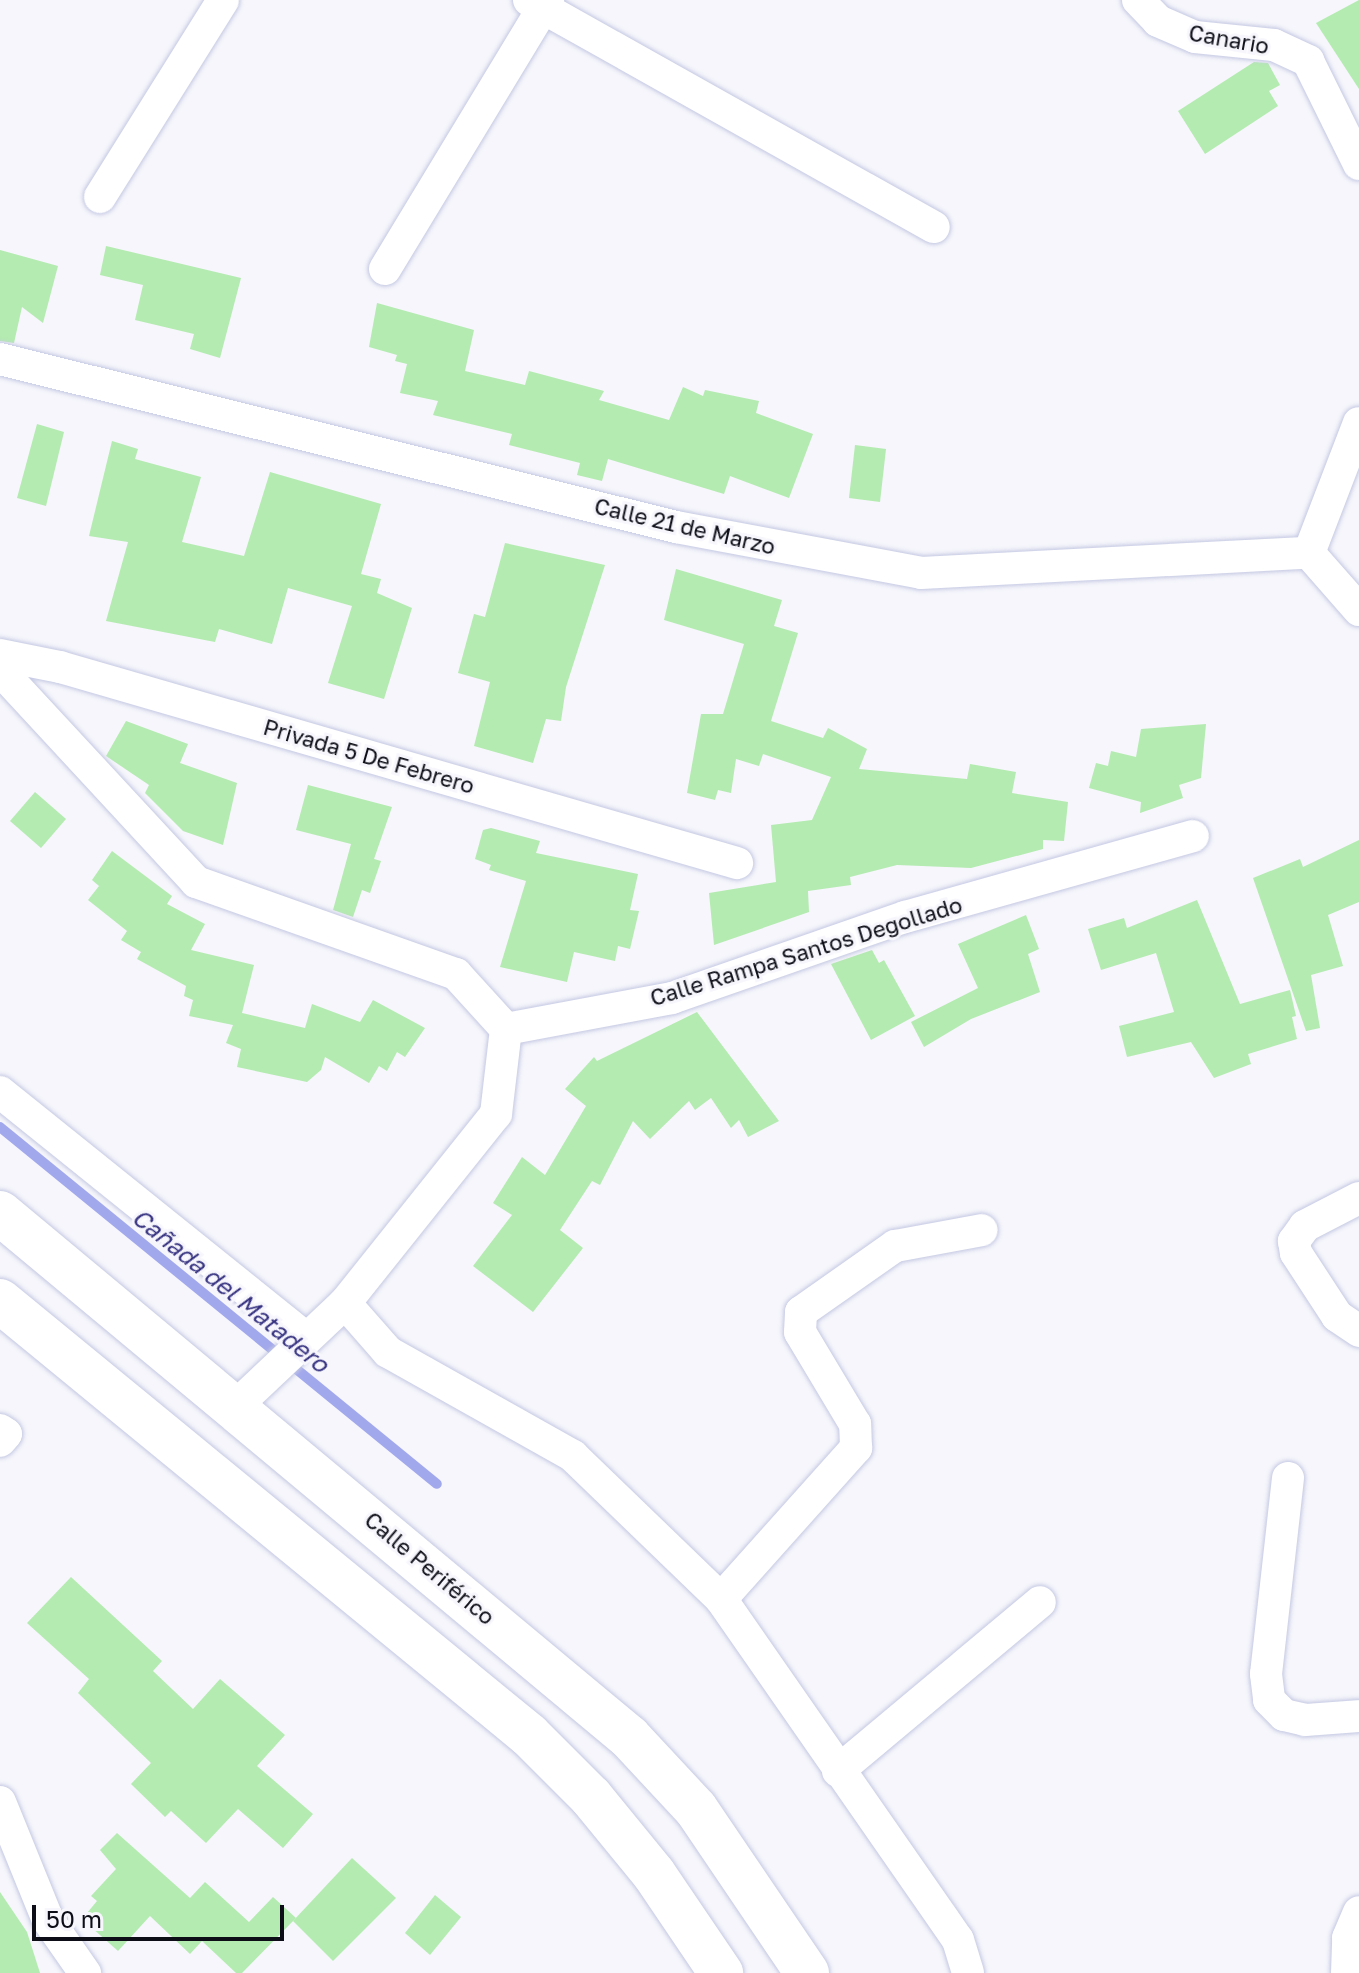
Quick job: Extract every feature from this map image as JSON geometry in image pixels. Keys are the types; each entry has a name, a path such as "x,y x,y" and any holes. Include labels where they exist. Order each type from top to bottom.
{"highway":[{"name":"Calle Periférico","path":"0,1213 250,1392 629,1737 696,1809 807,1973"},
{"path":"0,1301 529,1735 591,1797 654,1874 721,1973"}],"street":[{"path":"100,197 223,0"},
{"name":"Canario","path":"1138,0 1158,21 1195,37 1274,45 1308,61 1359,164"},
{"path":"385,269 540,3 934,227"},
{"name":"Calle 21 de Marzo","path":"0,359 676,527 921,573 1309,553"},
{"path":"1359,423 1309,553 1359,610"},
{"name":"Privada 5 De Febrero","path":"0,655 75,671 737,863"},
{"path":"0,670 196,882 456,974 506,1029 496,1114 345,1303 250,1392"},
{"name":"Calle Rampa Santos Degollado","path":"506,1029 672,998 905,917 1193,836"},
{"path":"0,1092 300,1343"},
{"path":"1359,1198 1305,1226 1294,1241 1296,1253 1337,1316 1359,1331"},
{"path":"721,1599 856,1448 855,1424 800,1332 801,1312 895,1246 982,1230"},
{"path":"345,1303 388,1352 573,1456 721,1599 958,1940 968,1973"},
{"path":"0,1430 6,1434 0,1441"},
{"path":"1288,1478 1266,1674 1269,1700 1284,1715 1305,1720 1359,1716"},
{"path":"838,1771 1040,1602"},
{"path":"0,1802 48,1920 85,1973"},
{"path":"1347,1973 1348,1938 1359,1912"}],"building":[{"path":"1359,0 1359,89 1316,23"},
{"path":"1254,62 1268,63 1280,85 1269,91 1278,106 1205,154 1178,111"},
{"path":"106,246 241,278 220,358 190,349 194,334 135,320 143,285 100,275"},
{"path":"0,250 58,266 43,323 22,307 14,343 0,341"},
{"path":"377,303 474,330 465,371 525,385 529,371 604,391 599,400 669,420 683,387 703,396 705,390 759,401 756,413 813,434 789,498 730,476 724,494 608,459 602,481 577,475 580,463 509,445 512,434 433,415 438,401 400,393 407,364 395,361 397,355 369,347"},
{"path":"37,424 64,432 46,506 17,498"},
{"path":"112,441 138,449 135,459 201,477 182,542 244,556 270,472 381,504 361,574 381,579 377,593 412,608 384,699 328,683 352,606 288,588 272,644 219,629 215,642 106,621 128,542 89,536"},
{"path":"855,445 886,449 880,502 849,498"},
{"path":"505,543 605,565 566,687 561,721 546,719 533,763 474,746 490,682 458,673 474,614 485,617"},
{"path":"676,569 782,600 774,626 798,633 771,721 823,738 828,728 867,749 859,769 967,779 970,764 1016,772 1012,793 1068,802 1064,841 1043,840 1043,849 971,868 897,865 850,877 851,885 808,891 809,912 714,945 709,893 776,882 771,825 812,820 831,777 763,754 759,766 736,759 731,793 718,790 715,800 687,793 701,714 723,714 744,644 664,620"},
{"path":"126,721 188,744 180,763 237,783 223,845 183,831 145,793 149,785 106,756"},
{"path":"1206,724 1201,778 1179,785 1183,798 1140,813 1141,802 1089,788 1096,763 1108,766 1111,751 1136,757 1141,729"},
{"path":"308,785 392,807 374,859 381,861 370,893 362,890 353,917 333,910 351,844 296,830"},
{"path":"35,792 66,819 41,848 10,821"},
{"path":"491,828 540,841 536,853 638,874 630,910 639,911 630,949 618,946 615,961 574,952 567,982 500,967 526,881 489,870 491,865 475,859 483,830"},
{"path":"1359,840 1359,902 1328,915 1343,966 1311,975 1320,1028 1306,1031 1253,878 1300,859 1303,867"},
{"path":"112,851 172,896 167,904 205,924 191,950 254,965 242,1013 305,1028 312,1004 360,1022 373,1000 425,1028 405,1057 397,1052 387,1071 379,1066 369,1083 325,1057 321,1070 307,1082 237,1067 241,1049 226,1043 233,1025 189,1016 193,1000 184,996 186,986 137,959 141,952 121,940 127,931 88,900 99,886 92,880"},
{"path":"1197,900 1240,1004 1290,990 1296,1016 1292,1017 1297,1039 1248,1054 1251,1064 1214,1078 1191,1042 1127,1057 1119,1026 1174,1012 1156,953 1101,970 1088,929 1124,918 1127,928"},
{"path":"1026,915 1039,949 1028,954 1040,992 971,1019 924,1047 911,1022 978,988 958,944"},
{"path":"872,950 879,963 884,960 915,1016 871,1040 831,964"},
{"path":"697,1012 779,1121 748,1137 739,1120 731,1128 711,1098 695,1110 689,1101 650,1139 633,1121 600,1185 592,1181 560,1230 583,1248 533,1312 473,1266 512,1215 493,1203 522,1157 545,1175 586,1106 565,1089 594,1057 597,1061"},
{"path":"71,1577 162,1661 153,1671 193,1709 220,1679 285,1735 257,1766 313,1814 283,1848 238,1809 206,1843 171,1811 165,1817 131,1784 151,1763 78,1693 89,1679 27,1623"},
{"path":"117,1833 190,1898 205,1882 249,1922 273,1897 296,1918 242,1973 236,1973 202,1941 190,1954 150,1916 118,1951 82,1919 97,1901 91,1896 116,1869 100,1850"},
{"path":"352,1858 396,1898 333,1961 293,1921"},
{"path":"0,1892 27,1932 40,1973 0,1973"},
{"path":"435,1895 461,1917 430,1955 405,1933"}],"waterway":[{"name":"Cañada del Matadero","path":"0,1127 437,1484"}]}
